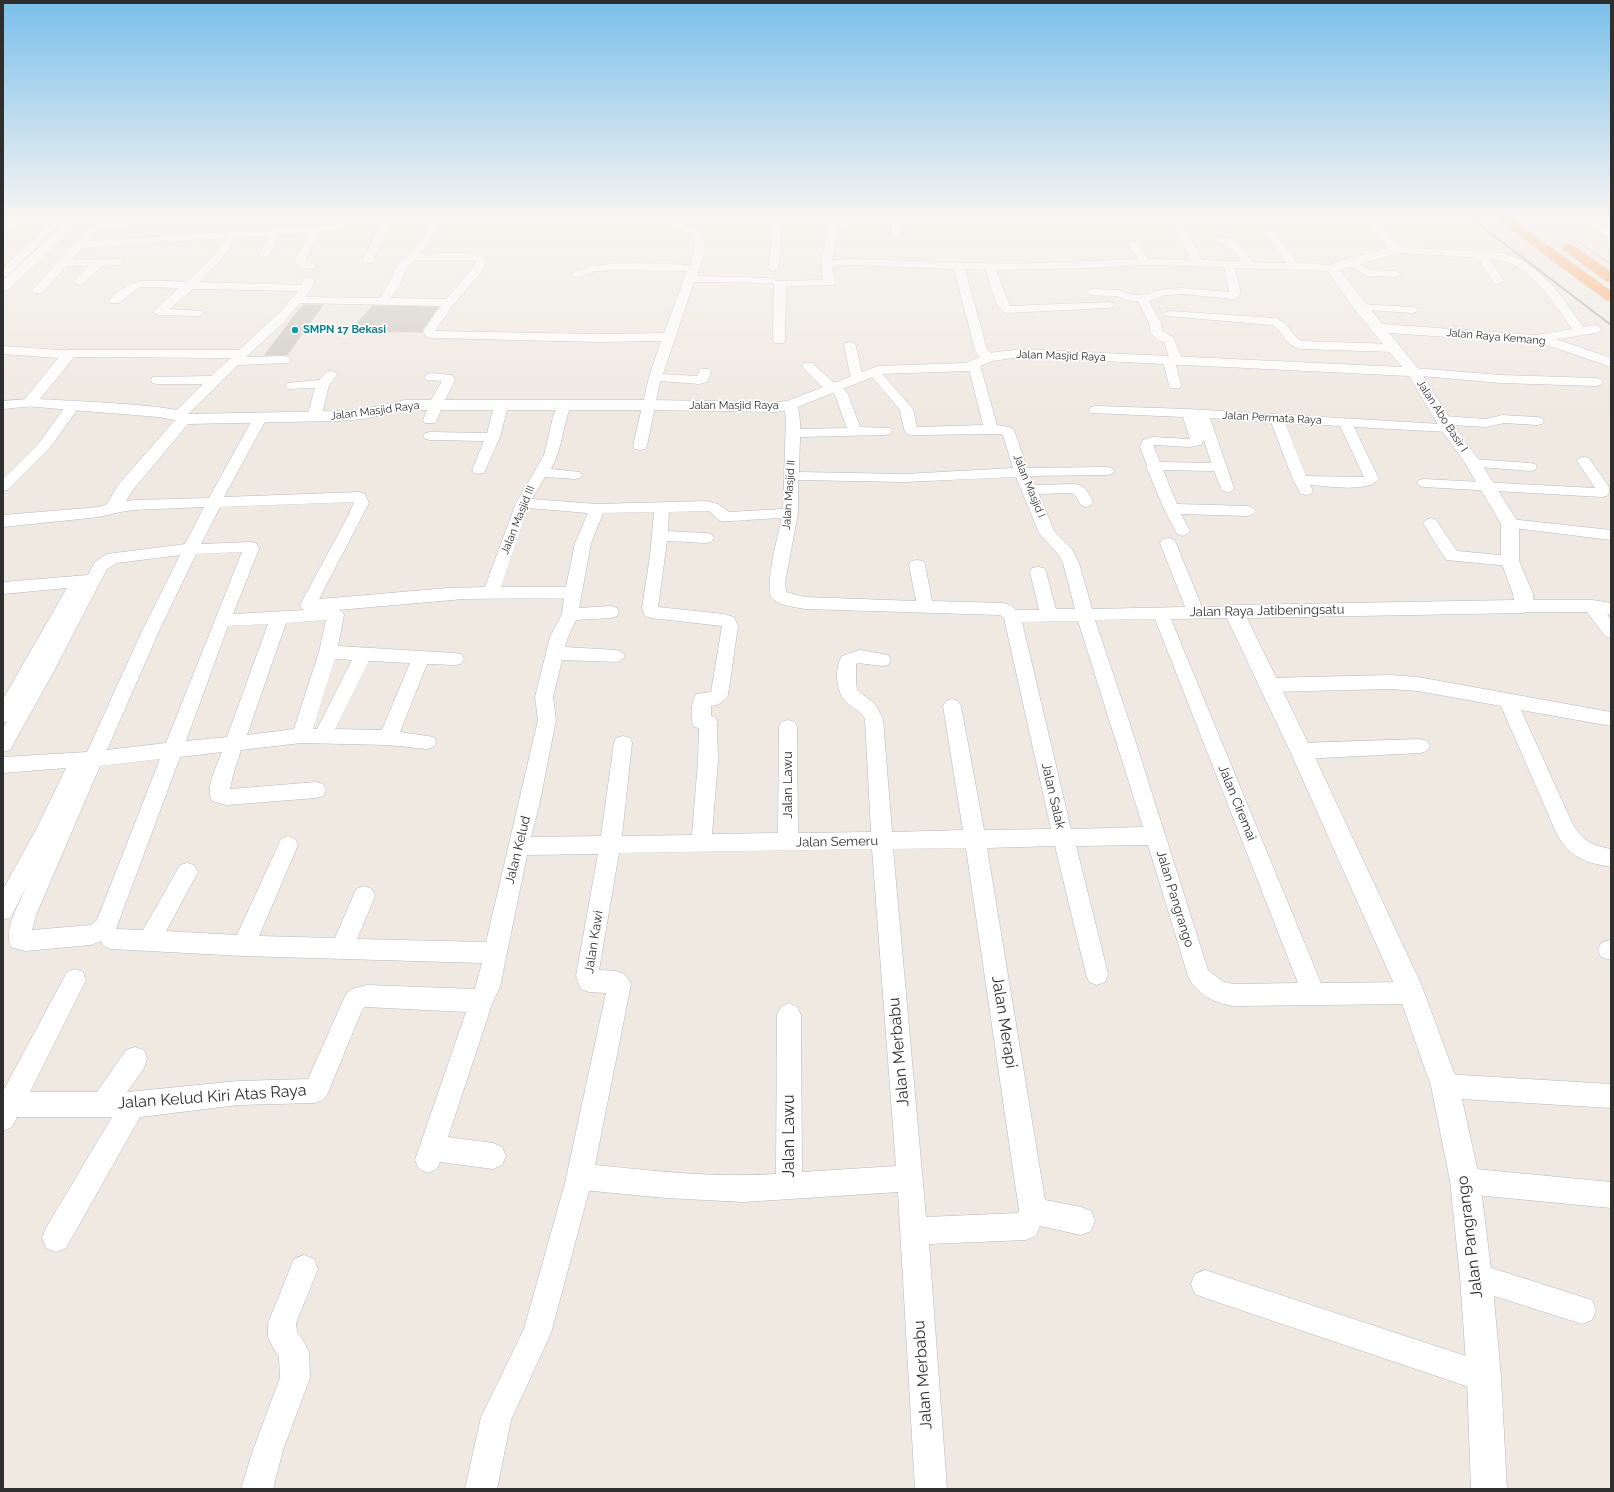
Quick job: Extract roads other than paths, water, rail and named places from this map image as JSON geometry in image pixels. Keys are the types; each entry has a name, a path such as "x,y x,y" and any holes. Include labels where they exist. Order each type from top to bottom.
{"highway":[{"path":"1594,286 1611,298"}],"street":[{"path":"38,291 43,286"},
{"path":"115,301 135,286"},
{"path":"189,286 158,312 198,313"},
{"path":"214,286 306,288"},
{"path":"384,301 394,286"},
{"path":"464,286 429,331 431,334 599,338 668,337"},
{"path":"640,446 645,430 648,405 668,337 688,286"},
{"path":"779,340 780,286"},
{"path":"964,286 980,346 983,353 989,358"},
{"path":"996,286 1004,308 1007,310 1109,305"},
{"path":"1094,292 1118,293 1124,294 1127,297 1142,298 1152,297 1156,294 1166,292 1182,291 1232,296 1235,293 1233,286"},
{"path":"1343,286 1414,372"},
{"path":"1545,286 1579,331"},
{"path":"114,508 124,489 181,417 214,380 297,300 306,288"},
{"path":"1142,298 1155,323 1156,332 1169,340 1175,384"},
{"path":"297,300 449,303"},
{"path":"1360,307 1412,310"},
{"path":"1170,314 1275,322 1281,324 1291,340 1302,345 1394,348"},
{"name":"Jalan Raya Kemang","path":"1378,328 1535,339 1557,344 1611,363"},
{"path":"1535,339 1595,329"},
{"path":"850,346 857,378"},
{"path":"3,350 69,354 239,357 285,360"},
{"path":"3,405 29,403 69,354"},
{"name":"Jalan Masjid Raya","path":"29,403 181,417 260,418 364,414 405,405 648,405 763,408 790,405 832,387 874,372 888,369 969,367 989,358 1014,354 1041,354 1414,372"},
{"path":"874,372 906,409 909,414 910,429 912,431 991,429 974,365"},
{"path":"808,366 841,394 855,432"},
{"path":"656,377 699,380 702,379 705,372"},
{"name":"Jalan Abo Basir I","path":"1414,372 1501,379 1596,382"},
{"name":"Jalan Abo Basir I","path":"1414,372 1445,424 1473,462 1510,524"},
{"path":"430,420 438,400 450,380 447,378 431,377"},
{"path":"157,380 214,380"},
{"path":"292,386 327,380 314,417"},
{"name":"Jalan Masjid III","path":"491,592 523,504 533,482 541,472 556,443 561,411 564,405"},
{"name":"Jalan Masjid II","path":"790,405 793,433 790,513 777,584 778,595 789,600 805,603 925,607"},
{"path":"479,470 493,437 501,406"},
{"path":"3,487 48,443 59,423 72,407"},
{"name":"Jalan Permata Raya","path":"1096,410 1195,413 1345,422 1445,424 1487,423 1502,419 1537,421"},
{"path":"1182,531 1153,466 1147,447 1148,443 1155,441 1196,442 1195,413"},
{"path":"1195,413 1227,488"},
{"path":"3,910 86,760 190,549 240,451 260,418"},
{"path":"1276,418 1304,486 1365,483 1371,481 1372,479 1369,472 1345,422"},
{"name":"Jalan Masjid I","path":"991,429 1004,430 1008,433 1021,472 1030,490 1047,533 1066,553 1071,563 1084,615"},
{"path":"793,433 885,431"},
{"path":"430,436 493,437"},
{"path":"1424,483 1602,493 1602,487 1584,461"},
{"path":"1473,462 1530,467"},
{"path":"3,467 24,466"},
{"path":"1153,466 1219,467"},
{"path":"791,476 905,478 1021,472 1107,471"},
{"path":"541,472 575,475"},
{"path":"1030,490 1075,488 1082,492 1086,502"},
{"path":"3,521 99,512 134,505 360,496 362,503 356,516 308,606 353,604 419,596 491,592 573,592"},
{"path":"523,504 597,509 709,506 726,517 742,514 790,513"},
{"path":"662,508 658,556 650,608 651,612 724,620 728,621 730,626 719,695 712,700 702,699 701,722 708,722 708,760 702,844"},
{"path":"597,509 583,543 570,614 559,637 556,653 616,656"},
{"path":"1171,509 1248,511"},
{"path":"1431,523 1452,556 1510,561"},
{"path":"1611,535 1510,524 1510,561 1523,594 1524,606 1592,606 1611,609"},
{"path":"659,536 706,538"},
{"path":"1168,543 1196,613"},
{"path":"3,715 87,580 101,566 113,558 190,549 246,546 251,549 172,751 106,926 101,931 91,935 20,940 19,935 24,915 86,760"},
{"path":"917,565 925,607 1004,610 1013,617"},
{"path":"1038,572 1049,615"},
{"path":"3,588 87,580"},
{"path":"3,745 45,671 87,580"},
{"name":"Jalan Raya Jatibeningsatu","path":"1013,617 1049,615 1524,606"},
{"path":"1592,606 1611,632"},
{"path":"570,614 611,612"},
{"name":"Jalan Pangrango","path":"1234,612 1301,751 1412,993 1445,1086 1465,1181 1476,1277 1484,1377 1490,1489"},
{"name":"Jalan Ciremai","path":"1161,614 1314,993"},
{"path":"222,621 336,615 328,652 301,736"},
{"name":"Jalan Pangrango","path":"1084,615 1120,721 1200,976 1211,988 1223,994 1233,995 1412,993"},
{"name":"Jalan Salak","path":"1013,617 1063,837 1098,974"},
{"path":"279,618 223,775 219,787 219,795 316,790"},
{"path":"328,652 455,659"},
{"name":"Jalan Kelud","path":"493,1156 430,1154 481,1001 488,987 494,953 518,846 529,806 547,720 544,697 556,653"},
{"path":"322,737 363,655"},
{"name":"Jalan Merbabu","path":"882,660 861,656 854,657 848,661 847,671 850,693 871,711 874,719 882,841 914,1231 931,1489"},
{"path":"388,738 421,658"},
{"path":"1269,685 1390,682 1418,684 1611,719"},
{"path":"1508,701 1565,830 1571,840 1585,852 1611,858"},
{"name":"Jalan Merapi","path":"952,706 975,839 1033,1211"},
{"name":"Jalan Lawu","path":"788,727 788,842"},
{"path":"3,765 86,760 301,736 388,738 427,742"},
{"name":"Jalan Kawi","path":"578,1183 619,984 616,982 589,981 587,976 619,788 623,743"},
{"path":"1301,751 1420,746"},
{"name":"Jalan Semeru","path":"518,846 1156,836"},
{"path":"243,946 288,845"},
{"path":"149,940 187,872"},
{"path":"342,949 364,896"},
{"path":"111,939 243,946 494,953"},
{"path":"6,1108 75,980"},
{"name":"Jalan Kelud Kiri Atas Raya","path":"6,1108 104,1104 133,1105 238,1093 314,1091 318,1086 354,1002 360,998 367,996 481,1001"},
{"name":"Jalan Lawu","path":"788,1015 789,1186 909,1178"},
{"path":"104,1104 136,1058"},
{"path":"1445,1086 1611,1096"},
{"path":"56,1238 133,1105"},
{"path":"481,1489 496,1417 537,1333 578,1183 585,1178 594,1178 665,1185 744,1189 789,1186"},
{"path":"1465,1181 1611,1195"},
{"path":"914,1231 1026,1226 1033,1211 1081,1221"},
{"path":"257,1489 268,1450 295,1378 294,1352 283,1337 282,1323 304,1270"},
{"path":"1476,1277 1582,1310"},
{"path":"1205,1284 1484,1377"}],"railway":[{"path":"1559,286 1611,325"}],"place":[{"name":"SMPN 17 Bekasi","path":"295,330"}]}
